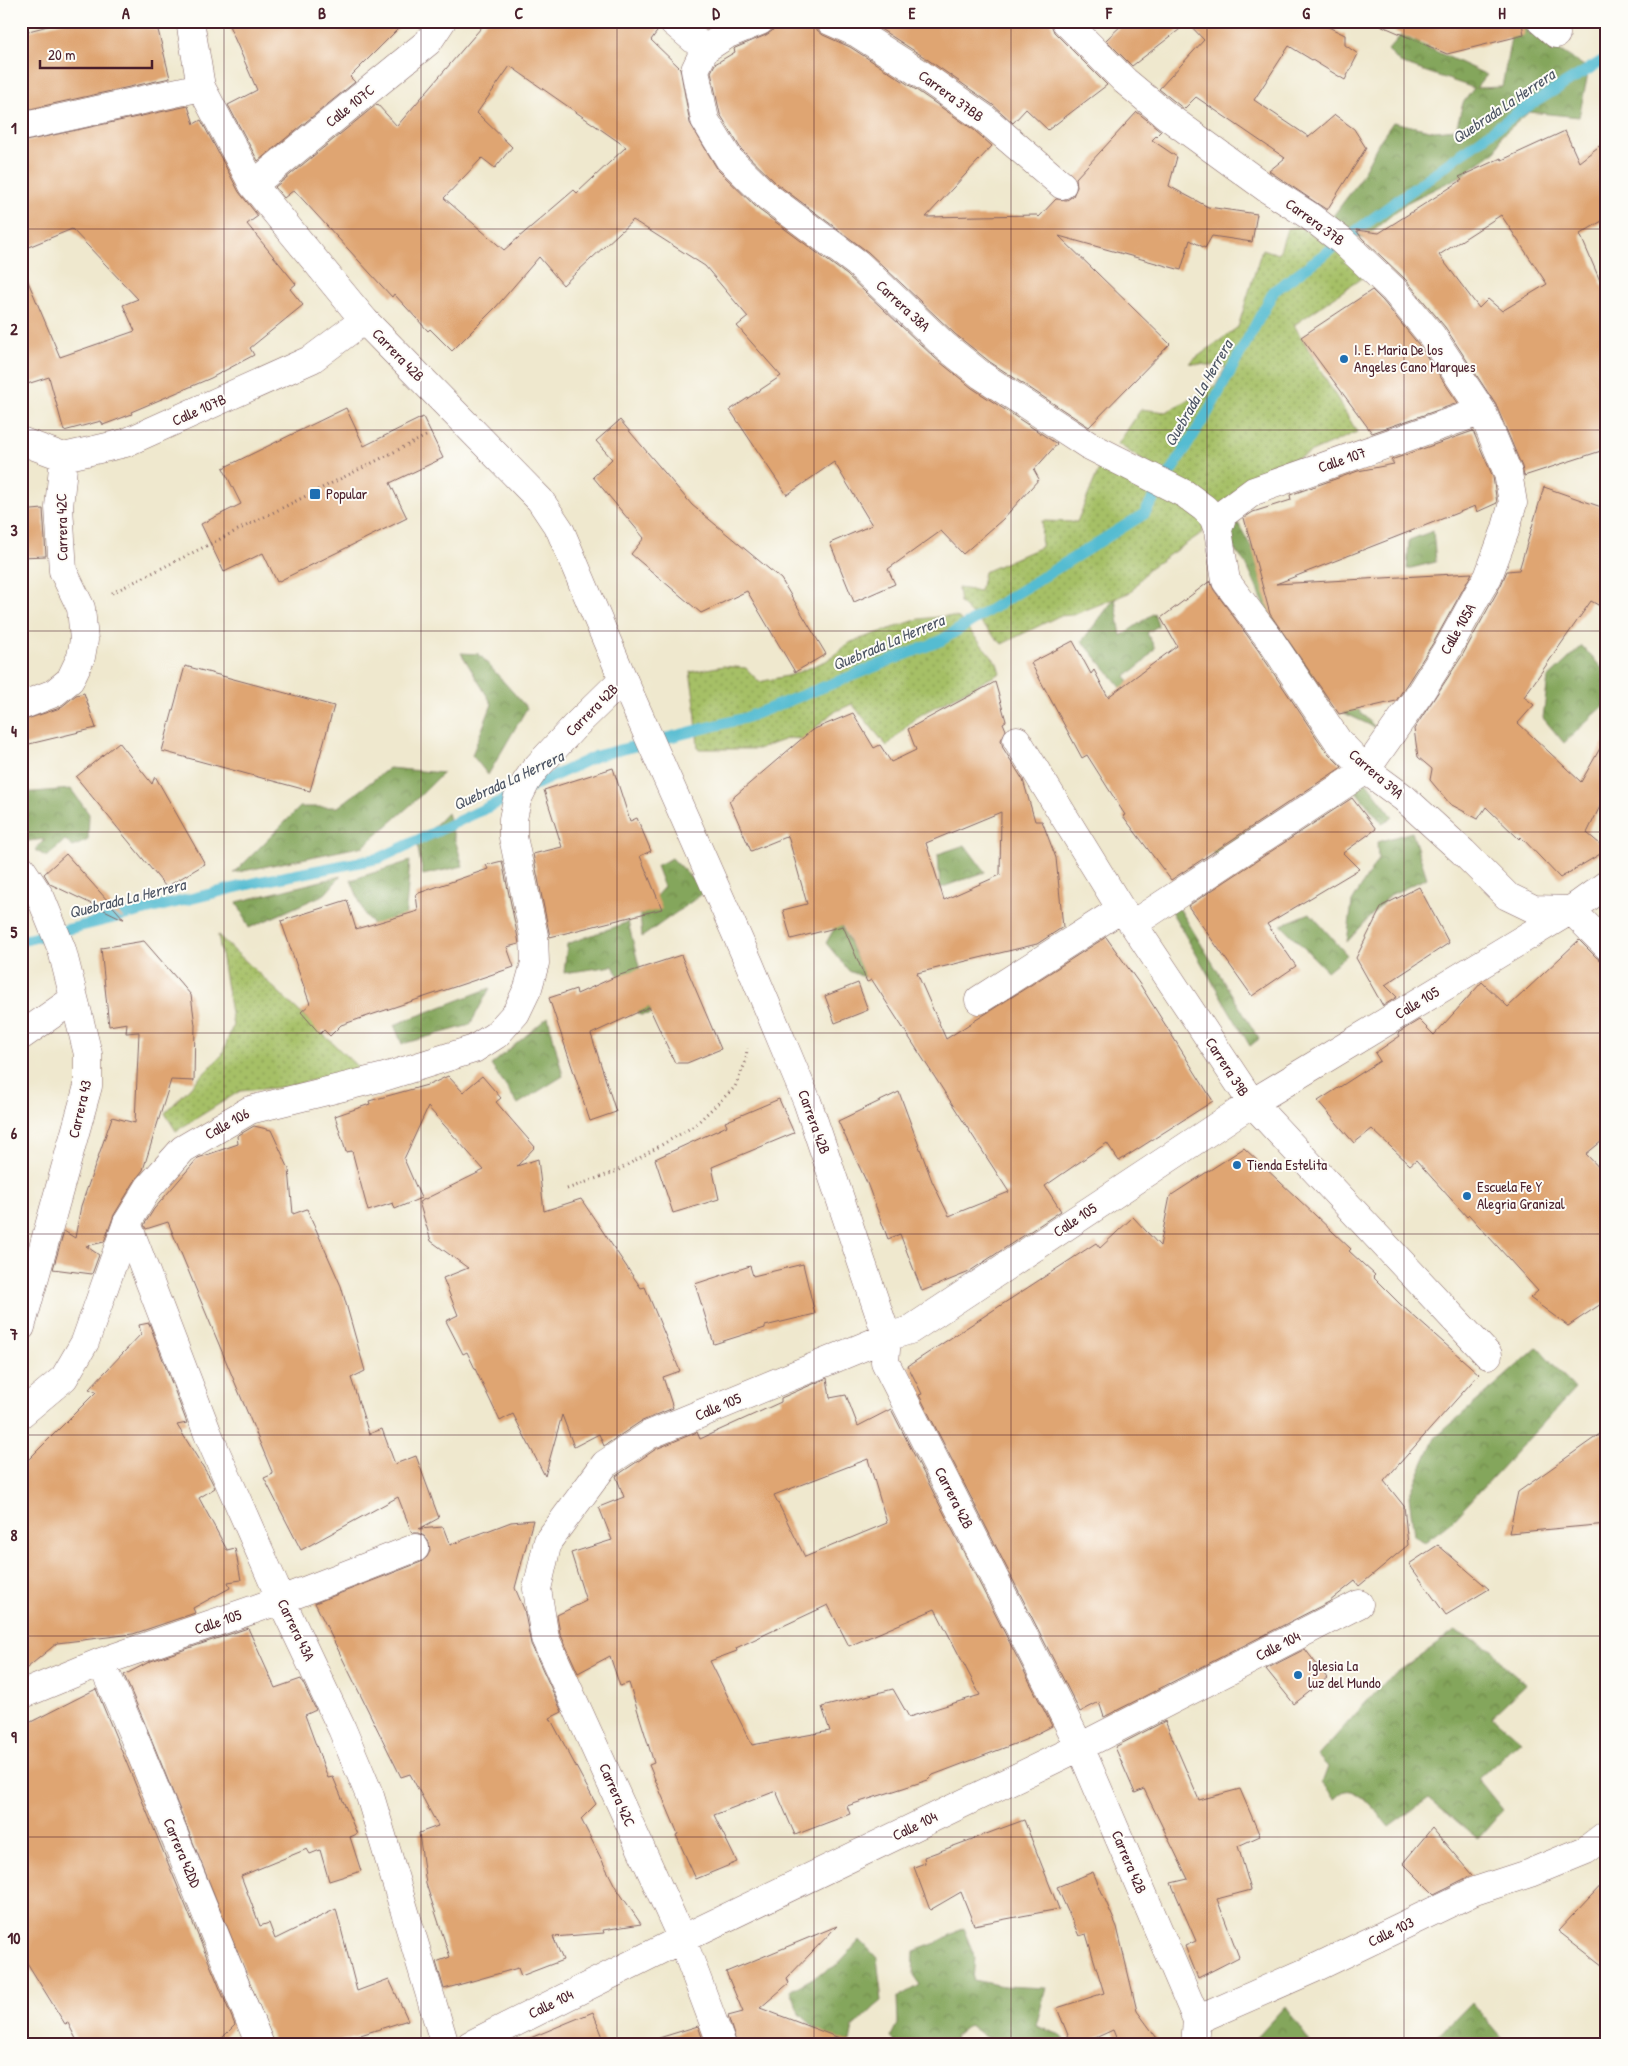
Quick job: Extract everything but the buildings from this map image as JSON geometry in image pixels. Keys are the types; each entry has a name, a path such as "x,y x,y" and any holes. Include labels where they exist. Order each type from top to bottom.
{"street":[{"name":"Carrera 42B","path":"190,21 201,87 254,185 364,320 540,500 560,530 623,680 749,963 807,1101 887,1337 885,1362 1080,1747 1196,2032"},
{"name":"Calle 107C","path":"254,185 428,42 442,21"},
{"path":"672,21 705,49 733,28 760,21"},
{"name":"Carrera 37BB","path":"830,21 857,33 915,70 984,118 1062,185"},
{"name":"Carrera 37B","path":"1065,21 1125,81 1167,116 1266,188 1308,215 1342,241 1377,272 1432,336 1482,411 1508,473"},
{"name":"Carrera 38A","path":"705,49 695,70 705,120 730,159 768,196 857,263 945,346 981,375 1088,445 1184,494 1213,517 1218,530"},
{"path":"21,127 201,87"},
{"name":"Calle 107B","path":"64,457 125,443 312,359 364,320"},
{"name":"Calle 107","path":"1218,530 1223,514 1254,491 1482,411"},
{"path":"21,441 64,457"},
{"name":"Carrera 42C","path":"21,706 54,694 70,680 81,658 84,640 81,608 63,571 59,507 64,457"},
{"name":"Calle 105A","path":"1366,770 1444,656 1488,576 1505,531 1513,503 1508,473"},
{"name":"Carrera 39A","path":"1218,530 1226,581 1271,641 1338,740 1366,770 1419,812 1507,896 1534,909 1571,910"},
{"name":"Carrera 42B","path":"534,963 534,936 513,837 513,819 517,800 535,769 574,727 623,680"},
{"name":"Carrera 39B","path":"1017,740 1127,917 1252,1103 1488,1355"},
{"path":"979,1000 1127,917 1366,770"},
{"name":"Carrera 43","path":"21,868 41,898 62,950 88,1054 88,1086 21,1327"},
{"name":"Calle 105","path":"548,1541 605,1464 649,1435 887,1337 910,1330 1252,1103 1571,910 1607,884"},
{"path":"1571,910 1607,946"},
{"name":"Calle 106","path":"21,1414 64,1378 85,1342 127,1223 149,1187 183,1149 250,1110 384,1077 474,1049 496,1035 516,1013 528,988 534,963"},
{"path":"21,1036 74,999"},
{"name":"Carrera 43A","path":"127,1223 208,1434 281,1600 320,1680 370,1796 445,2045"},
{"name":"Carrera 42C","path":"548,1541 538,1589 545,1638 682,1939 722,2045"},
{"name":"Calle 105","path":"21,1695 101,1662 281,1600 415,1548"},
{"name":"Calle 104","path":"470,2045 682,1939 1080,1747 1359,1604"},
{"name":"Carrera 42DD","path":"101,1662 260,2045"},
{"name":"Calle 103","path":"1196,2032 1314,1969 1475,1891 1530,1873 1586,1850 1607,1834"}],"path":[{"path":"81,608 431,434"},
{"path":"567,1189 618,1171 694,1126 735,1087 746,1061 748,1041"}],"green space":[{"path":"1514,21 1522,21 1551,45 1589,69 1579,117 1529,112 1501,136 1496,151 1459,177 1406,203 1363,239 1330,220 1357,184 1379,142 1393,122 1434,131 1456,129 1463,103 1474,88 1400,63 1388,50 1401,35 1487,75 1476,88 1502,87"},
{"path":"1299,226 1348,257 1366,275 1294,325 1357,432 1264,473 1214,508 1118,444 1141,409 1166,412 1216,385 1226,367 1189,363 1238,327 1262,249 1279,254 1287,229"},
{"path":"1101,464 1208,519 1202,533 1148,569 1131,592 1073,615 1059,616 1002,644 960,603 958,588 980,591 984,572 1041,547 1042,521 1077,522"},
{"path":"1238,523 1275,591 1339,690 1376,728 1338,710 1279,637 1246,564 1223,535"},
{"path":"1433,531 1436,562 1407,569 1409,540"},
{"path":"1115,598 1121,636 1154,613 1158,626 1147,633 1155,648 1143,663 1126,676 1149,721 1082,641"},
{"path":"947,616 959,618 997,663 1000,673 914,719 887,746 852,704 832,713 803,739 789,738 758,749 698,749 695,704 690,672 723,666 746,668 759,682 791,675 826,661 851,642 919,619"},
{"path":"1582,646 1607,674 1607,703 1564,743 1543,718 1548,678"},
{"path":"461,653 479,654 527,708 488,775 472,755 492,704"},
{"path":"389,768 443,773 414,802 364,846 234,873 300,807 338,807"},
{"path":"1361,775 1393,817 1382,823 1354,789 1227,863 1209,850 1282,808"},
{"path":"71,789 89,814 88,840 73,847 65,840 47,857 35,850 45,839 21,842 21,793"},
{"path":"447,813 463,866 423,875 417,844"},
{"path":"1412,832 1427,878 1390,895 1347,942 1352,902 1378,859 1377,842"},
{"path":"965,845 985,872 940,888 938,854"},
{"path":"672,858 705,892 642,937 640,914 664,887 656,866"},
{"path":"410,861 404,934 386,940 365,915 351,880"},
{"path":"341,876 325,894 249,928 237,902"},
{"path":"1170,893 1259,1039 1250,1046 1161,894"},
{"path":"1310,913 1347,955 1327,971 1281,925"},
{"path":"839,920 866,978 849,971 826,943"},
{"path":"628,922 651,1014 640,1015 613,966 564,973 567,944"},
{"path":"218,935 360,1069 284,1087 240,1091 176,1131 165,1113 222,1055 233,1025"},
{"path":"490,988 470,1025 402,1044 394,1025"},
{"path":"548,1017 563,1076 518,1104 491,1065"},
{"path":"1538,1347 1575,1389 1451,1522 1425,1542 1414,1536 1409,1495 1434,1439"},
{"path":"1455,1631 1493,1649 1503,1664 1526,1684 1492,1716 1520,1740 1478,1779 1503,1810 1478,1839 1429,1798 1389,1827 1369,1804 1357,1794 1345,1791 1335,1798 1322,1783 1328,1767 1318,1756 1385,1681"},
{"path":"963,1928 975,1957 973,1980 1004,1986 1046,1988 1036,2026 1061,2035 1066,2045 1009,2045 985,2037 969,2025 954,2037 956,2045 896,2045 891,2036 898,2022 897,1998 920,1985 913,1975 914,1951 936,1943"},
{"path":"860,1940 877,1958 882,2001 853,2027 850,2042 827,2039 800,2014 791,1990 837,1965"},
{"path":"1471,2002 1508,2045 1429,2045"},
{"path":"1285,2006 1312,2045 1249,2045"}],"waterway":[{"name":"Quebrada La Herrera","path":"531,787 596,756 745,718 940,641 1144,514 1208,412 1274,291 1517,113 1607,58"},
{"name":"Quebrada La Herrera","path":"21,941 258,882 380,858 516,794"}],"place":[{"name":"I. E. Maria De los Angeles Cano Marques","path":"1344,359"},
{"name":"Popular","path":"315,494"},
{"name":"Tienda Estelita","path":"1237,1165"},
{"name":"Escuela Fe Y Alegria Granizal","path":"1467,1196"},
{"name":"Iglesia La luz del Mundo","path":"1298,1675"}]}
